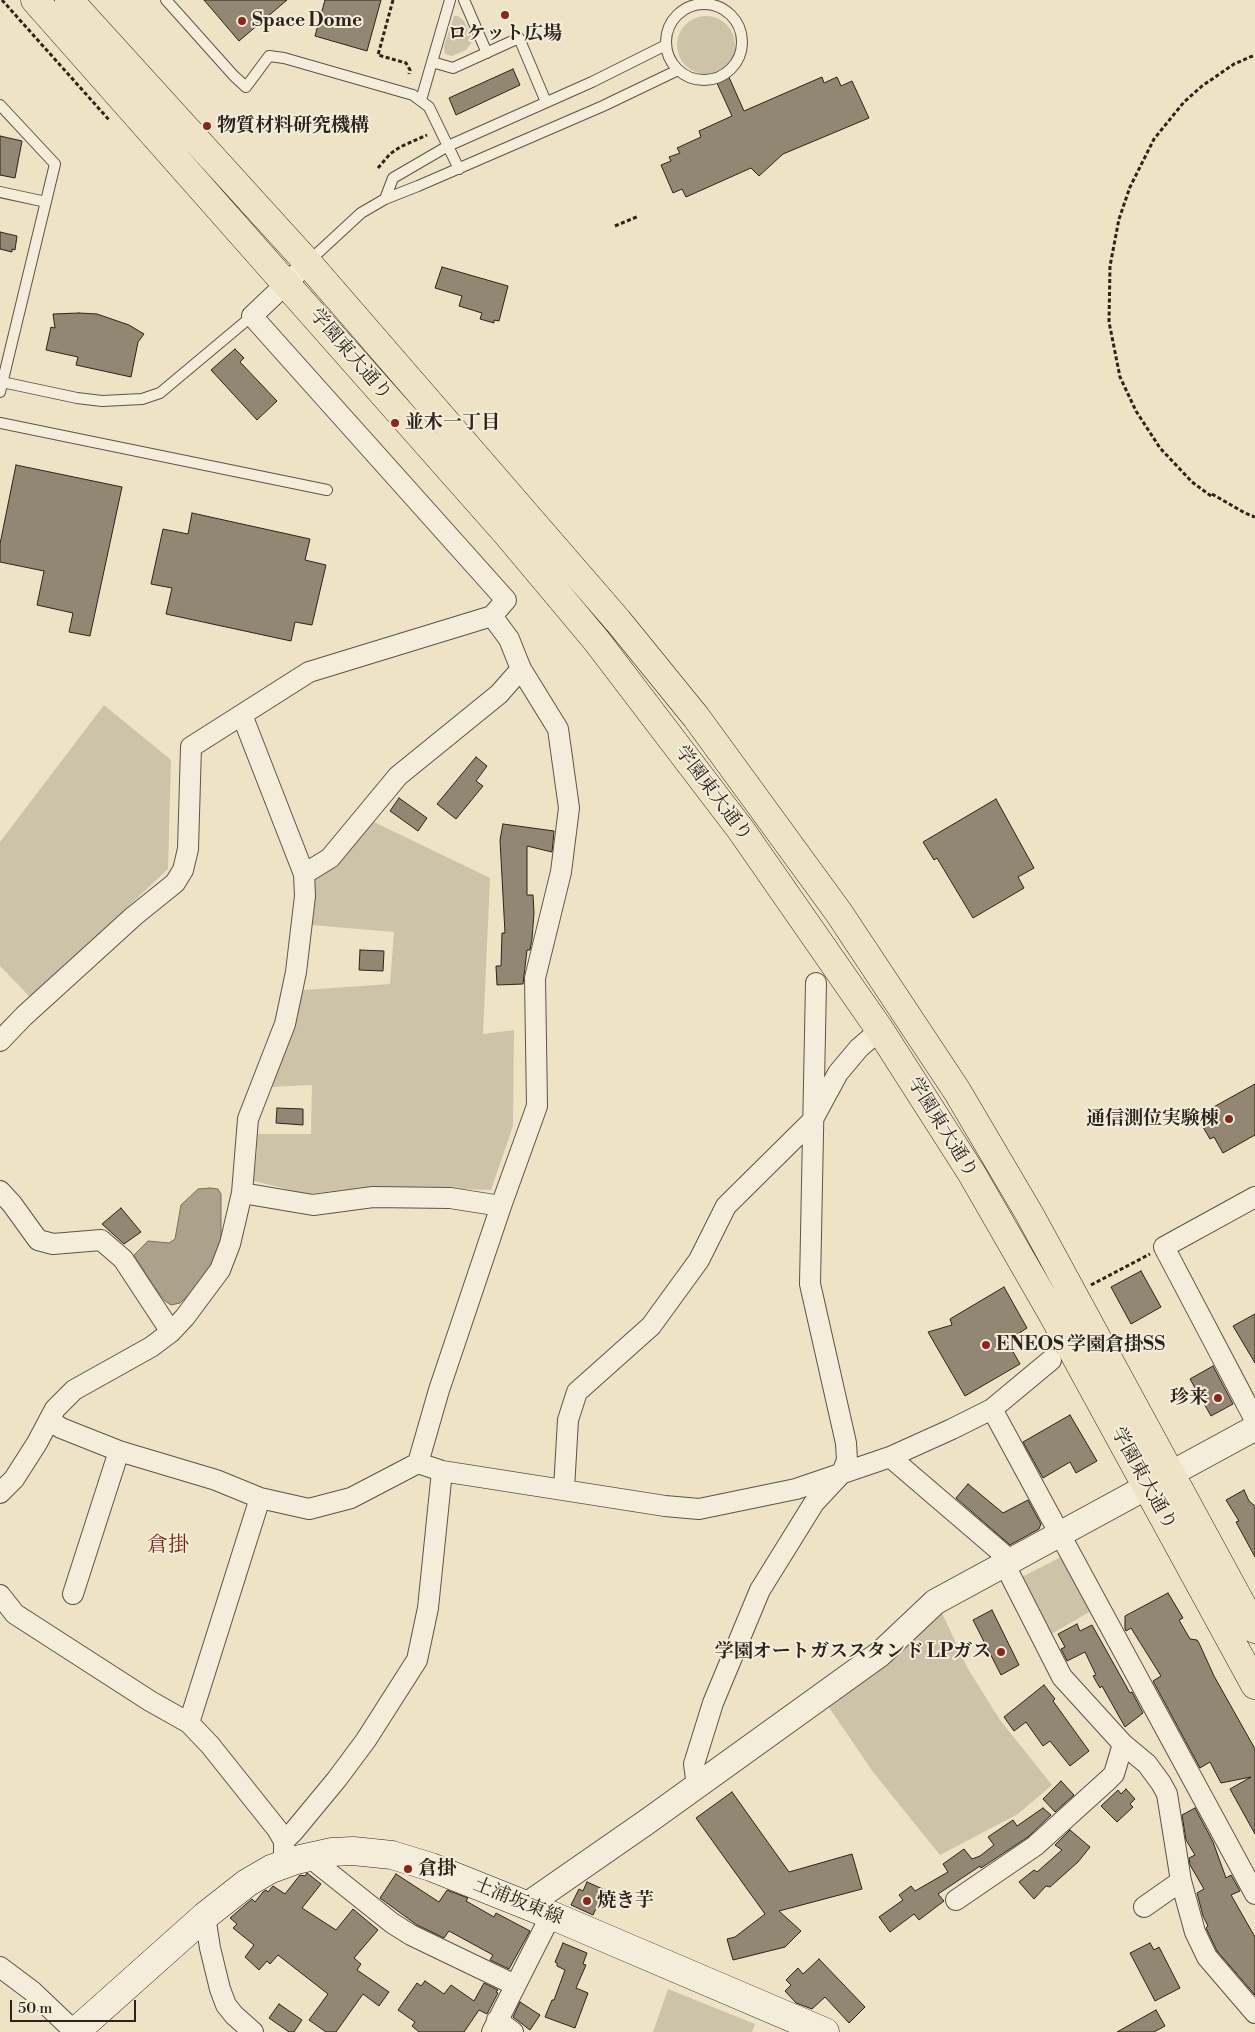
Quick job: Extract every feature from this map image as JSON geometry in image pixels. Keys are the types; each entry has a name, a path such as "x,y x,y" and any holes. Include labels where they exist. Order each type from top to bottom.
{"main road":[{"name":"学園東大通り","path":"35,0 508,535 596,640 740,830 880,1030 972,1174 1053,1315 1255,1629"},
{"name":"学園東大通り","path":"69,0 308,262 563,556 696,716 839,913 957,1092 1030,1215 1074,1294 1255,1685"},
{"name":"土浦坂東線","path":"75,2032 205,1916 247,1883 292,1854 353,1851 392,1855 431,1867 539,1910 825,2032"}],"street":[{"path":"0,1041 24,1016 127,923 175,883 183,870 188,849 191,747 309,672 492,616 506,600 252,316 308,262"},
{"path":"418,1463 439,1390 537,1106 535,978 561,872 569,808 558,730 521,669 509,639 492,616"},
{"path":"304,874 330,858 398,776 499,694 521,669"},
{"path":"0,1491 14,1479 37,1443 55,1409 74,1390 151,1347 171,1332 202,1296 220,1270 230,1244 242,1193 248,1119 285,1024 296,972 305,896 304,874 242,715"},
{"path":"697,1786 694,1764 711,1712 760,1590 814,1503 842,1473 847,1460 846,1443 810,1284 816,983"},
{"path":"564,1489 568,1420 577,1392 650,1326 699,1260 726,1206 812,1121 838,1074 859,1048 880,1030"},
{"path":"0,1192 38,1240 53,1244 101,1240 123,1259 171,1332"},
{"path":"242,1193 313,1205 373,1197 450,1198 501,1206"},
{"path":"1255,1197 1164,1247 1255,1420"},
{"path":"49,1420 61,1428 119,1451 216,1480 260,1498 308,1509 351,1498 418,1463 442,1471 665,1506 699,1509 796,1489 890,1457 952,1430 992,1409 1051,1360"},
{"path":"992,1409 1255,1894"},
{"path":"501,2028 539,1910 697,1786 880,1654 935,1602 1255,1428"},
{"path":"73,1594 119,1451"},
{"path":"890,1457 1002,1553 1009,1573 1062,1677 1123,1744 1147,1764 1167,1794 1181,1881 1195,1932 1207,1957 1255,2013"},
{"path":"292,1854 294,1832 337,1780 366,1740 417,1660 428,1608 442,1471"},
{"path":"190,1723 260,1498"},
{"path":"0,1595 15,1614 150,1701 190,1723 210,1745 277,1829 292,1854 411,1935 515,1985"},
{"path":"956,1900 1035,1846 1108,1780 1114,1774 1123,1744"},
{"path":"1144,1907 1181,1881"},
{"path":"205,1916 212,1955 226,2004 234,2016 253,2032"},
{"path":"0,1967 32,1991 75,2032"}],"lane":[{"path":"166,0 246,87 269,56 284,58 414,95 422,100 432,111 459,169"},
{"path":"422,100 450,0"},
{"path":"464,0 487,53"},
{"path":"703,4 720,7 734,18 741,33 742,50 734,66 728,72 721,76 704,80 687,77 678,70 669,59 666,45 666,34 673,18 687,7 703,4"},
{"path":"432,62 453,68 519,38 546,102"},
{"path":"385,198 393,178 448,146 592,82 666,45"},
{"path":"308,262 361,213 385,198 459,169 603,106 678,70"},
{"path":"0,105 55,164 1,387 109,401 142,399 160,393 252,316"},
{"path":"0,192 46,202"},
{"path":"0,423 327,490"}],"path":[{"path":"393,0 378,55 406,63 410,70 409,74"},
{"path":"1255,54 1234,64 1202,86 1184,102 1154,139 1130,186 1119,219 1110,266 1108,322 1120,377 1136,411 1160,448 1192,482 1211,495 1245,513 1255,516"},
{"path":"378,168 390,154 400,147 427,135"},
{"path":"615,226 639,216"},
{"path":"1074,1294 1164,1247"}],"shaded area":[{"path":"454,16 458,16 464,21 472,42 466,50 452,56 445,54 444,46"},
{"path":"700,16 712,16 727,24 735,39 735,51 727,66 712,74 700,74 685,66 677,51 677,39 685,24"},
{"path":"104,705 171,760 168,869 31,998 0,966 0,842"},
{"path":"374,822 490,878 483,1034 514,1030 513,1126 491,1190 373,1186 307,1194 254,1181 258,1134 311,1134 312,1085 270,1087 304,990 390,984 394,932 311,925 312,878"},
{"path":"198,1189 218,1189 221,1194 221,1238 217,1257 197,1287 180,1303 171,1305 165,1301 153,1285 134,1255 148,1241 169,1243 175,1239 181,1205"},
{"path":"1061,1557 1091,1611 1048,1636 1018,1579"},
{"path":"942,1613 968,1669 1000,1720 1052,1785 1018,1814 940,1855 873,1772 826,1703"},
{"path":"668,1989 755,2024 752,2032 653,2032"}],"building":[{"name":"Space Dome","path":"204,0 287,0 239,41"},
{"path":"325,0 381,0 367,51 315,36"},
{"path":"513,69 520,85 456,115 449,98"},
{"path":"728,75 744,111 822,77 824,83 837,77 841,86 852,81 869,118 783,154 759,176 751,168 686,197 682,189 673,193 661,165 671,161 669,157 680,153 677,148 701,137 699,131 732,116 716,81"},
{"path":"0,136 22,141 15,178 0,175"},
{"path":"0,232 17,236 15,250 12,249 12,252 0,249"},
{"path":"442,267 508,286 499,321 494,320 494,323 480,319 482,313 459,306 462,296 435,288"},
{"path":"53,314 97,314 129,325 144,334 138,342 131,377 76,365 78,357 46,350 51,327 55,328"},
{"path":"235,349 244,358 240,362 277,401 257,420 211,370"},
{"path":"16,465 122,487 90,636 69,632 73,613 37,605 44,571 0,562 0,544"},
{"path":"192,513 310,539 305,560 326,565 312,625 295,622 291,641 166,614 172,588 151,584 163,529 188,534"},
{"path":"476,757 487,766 476,781 483,786 456,819 437,804"},
{"path":"399,798 427,818 418,831 390,811"},
{"path":"996,799 1034,868 1018,877 1024,888 973,918 937,858 934,860 923,842"},
{"path":"503,824 554,831 552,852 527,846 527,895 533,895 534,913 532,939 530,950 527,950 523,984 497,985 496,966 501,966 502,933 505,933 500,840"},
{"path":"360,950 384,951 383,971 359,970"},
{"name":"通信測位実験棟","path":"1255,1084 1255,1135 1223,1153 1214,1137 1210,1139 1203,1127 1207,1124 1201,1114"},
{"path":"277,1108 303,1109 303,1125 276,1123"},
{"path":"121,1208 141,1232 124,1244 102,1224"},
{"path":"1141,1271 1161,1307 1131,1324 1111,1287"},
{"path":"1004,1287 1027,1328 1007,1341 1020,1364 965,1396 928,1332 952,1325 950,1319"},
{"path":"1255,1314 1255,1363 1233,1326"},
{"path":"1213,1366 1233,1404 1211,1416 1190,1379"},
{"path":"1070,1415 1097,1461 1076,1473 1070,1462 1043,1478 1023,1442"},
{"path":"968,1484 1003,1513 1028,1500 1041,1524 1039,1529 1010,1545 956,1498"},
{"path":"1244,1490 1249,1501 1255,1506 1255,1557 1236,1522 1239,1521 1226,1500"},
{"path":"1168,1593 1183,1618 1179,1620 1190,1639 1197,1640 1199,1643 1214,1676 1255,1749 1255,1834 1230,1789 1251,1777 1221,1783 1210,1762 1200,1768 1153,1681 1161,1676 1131,1628 1126,1631 1125,1629 1125,1616"},
{"path":"992,1610 1019,1665 1001,1675 973,1620"},
{"path":"1077,1624 1080,1631 1092,1625 1143,1713 1125,1727 1102,1686 1100,1688 1093,1676 1096,1675 1085,1652 1067,1661 1061,1649 1065,1647 1058,1634"},
{"path":"1044,1685 1055,1699 1053,1701 1089,1751 1070,1766 1050,1741 1043,1746 1026,1722 1014,1731 1004,1717"},
{"path":"1061,1781 1074,1795 1055,1812 1043,1799"},
{"path":"1126,1789 1135,1799 1130,1804 1133,1807 1117,1822 1101,1806 1118,1790 1121,1794"},
{"path":"732,1792 789,1872 852,1854 862,1889 779,1911 801,1931 785,1947 733,1960 727,1939 735,1937 765,1914 696,1818"},
{"path":"1043,1808 1051,1815 1028,1837 938,1894 944,1901 919,1920 914,1914 890,1932 879,1917 903,1900 899,1895 911,1886 915,1891 948,1872 943,1864 964,1849 972,1859 980,1856 994,1845 988,1837 1013,1820 1017,1826"},
{"path":"1195,1808 1213,1842 1226,1878 1231,1875 1240,1891 1231,1895 1255,1937 1255,1995 1217,1951 1206,1928 1208,1926 1203,1916 1197,1893 1204,1889 1190,1865 1189,1858 1195,1855 1186,1840 1182,1815"},
{"path":"1070,1830 1090,1847 1078,1862 1050,1887 1046,1886 1034,1899 1019,1882 1034,1870 1037,1872 1062,1850 1055,1845"},
{"path":"307,1873 321,1884 302,1908 336,1930 353,1909 378,1930 354,1958 361,1964 357,1970 389,1992 379,2006 363,1994 336,2032 326,2032 309,2020 328,1994 278,1955 270,1964 267,1961 259,1970 245,1957 254,1945 233,1928 237,1924 230,1918 252,1899 255,1902 263,1892 266,1890 268,1892 273,1886 285,1894 300,1875 305,1876"},
{"path":"396,1874 439,1902 447,1890 468,1898 466,1901 494,1917 496,1913 530,1931 509,1969 490,1960 493,1955 449,1931 444,1938 417,1925 380,1898"},
{"name":"焼き芋","path":"587,1882 605,1890 593,1915 571,1905 579,1889 583,1891"},
{"path":"563,1943 587,1953 583,1964 586,1965 576,1988 588,1993 575,2028 545,2017 552,2000 554,2000 565,1970 557,1966 555,1962"},
{"path":"1150,1943 1154,1950 1159,1947 1180,1988 1155,2001 1130,1953"},
{"path":"819,1959 865,2007 849,2023 825,1997 812,2009 796,2003 785,1991 791,1985 786,1980 798,1968 803,1974"},
{"path":"425,1981 444,1994 451,1985 474,2001 484,1983 498,1990 496,1992 498,1993 487,2014 479,2010 464,2032 419,2032 412,2026 415,2022 398,2010 417,1983 421,1986"},
{"path":"520,2002 540,2015 530,2030 513,2017"},
{"path":"279,2004 302,2020 294,2032 289,2032 269,2018"},
{"path":"1156,2010 1165,2026 1154,2032 1117,2032"}],"place":[{"name":"ロケット広場","path":"505,15"},
{"name":"Space Dome","path":"242,21"},
{"name":"物質材料研究機構","path":"207,126"},
{"name":"並木一丁目","path":"395,423"},
{"name":"通信測位実験棟","path":"1229,1119"},
{"name":"ENEOS 学園倉掛SS","path":"986,1345"},
{"name":"珍来","path":"1218,1398"},
{"name":"学園オートガススタンド LPガス","path":"1001,1652"},
{"name":"倉掛","path":"408,1869"},
{"name":"焼き芋","path":"587,1901"}],"district":[{"name":"倉掛","path":"168,1546"}]}
